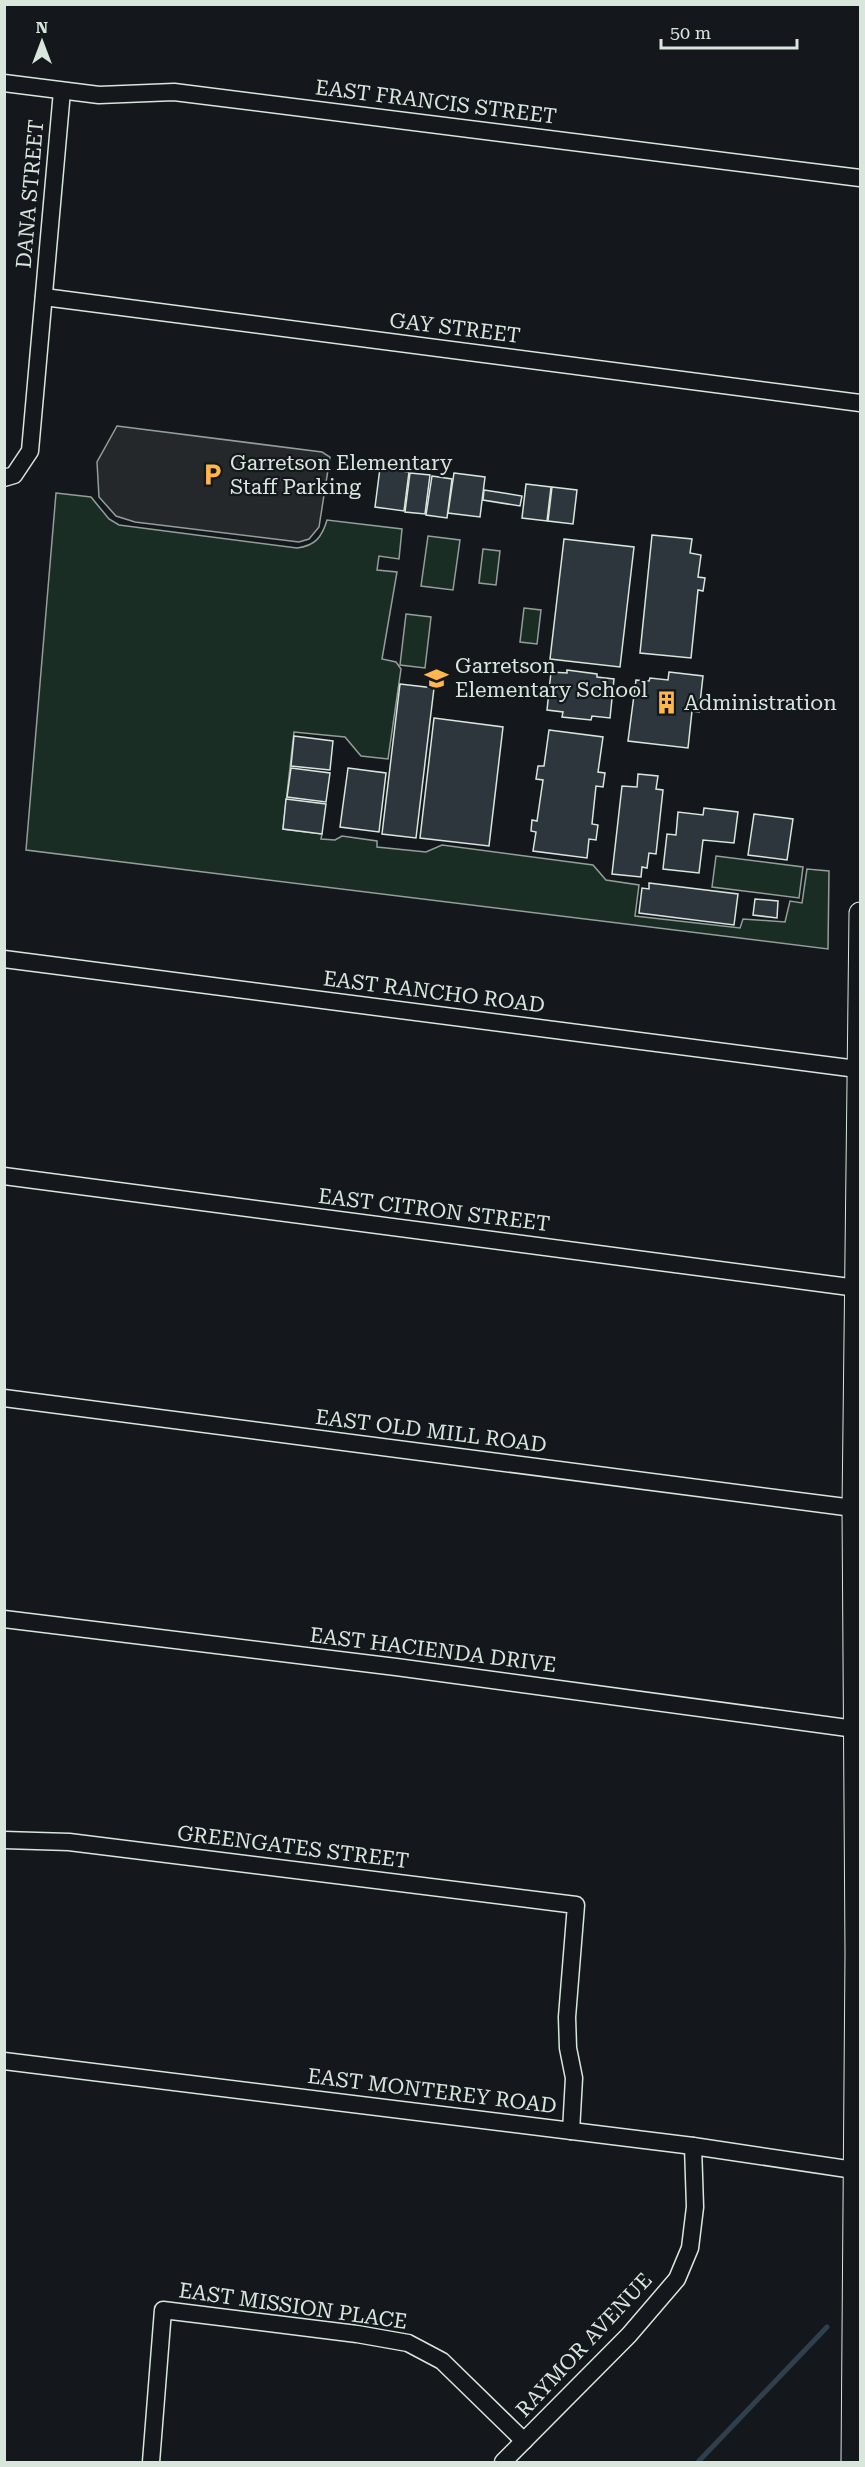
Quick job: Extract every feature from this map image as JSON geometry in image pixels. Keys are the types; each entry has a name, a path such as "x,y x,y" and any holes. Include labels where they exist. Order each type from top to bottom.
{"street":[{"name":"EAST FRANCIS STREET","path":"4,83 99,95 174,92 861,178"},
{"name":"DANA STREET","path":"9,476 30,451 62,91"},
{"name":"GAY STREET","path":"44,297 861,403"},
{"path":"852,2463 854,2170 859,1953 853,1508 861,913"},
{"name":"EAST RANCHO ROAD","path":"4,958 858,1069"},
{"name":"EAST CITRON STREET","path":"4,1176 857,1288"},
{"name":"EAST OLD MILL ROAD","path":"4,1398 853,1508"},
{"name":"EAST HACIENDA DRIVE","path":"4,1619 396,1667 855,1729"},
{"name":"GREENGATES STREET","path":"4,1840 69,1842 576,1905 567,2018 568,2048 574,2078 572,2131"},
{"name":"EAST MONTEREY ROAD","path":"4,2061 693,2146 854,2170"},
{"name":"RAYMOR AVENUE","path":"503,2463 629,2335 677,2279 690,2248 694,2207 693,2146"},
{"name":"EAST MISSION PLACE","path":"151,2463 163,2310 357,2334 408,2343 442,2361 524,2441"}],"green space":[{"path":"56,493 91,497 109,519 119,525 297,548 317,540 327,520 402,529 399,559 379,556 377,570 397,572 382,659 396,662 401,669 388,759 361,756 345,737 294,732 283,829 322,834 321,839 335,840 342,836 377,841 377,847 426,852 442,845 593,865 606,880 639,885 635,916 740,928 743,919 785,922 790,901 802,903 807,869 829,871 828,949 26,850"},
{"path":"428,536 460,540 453,590 421,586"},
{"path":"483,549 500,551 496,585 479,583"},
{"path":"524,608 541,610 537,644 520,642"},
{"path":"406,614 431,617 425,668 400,665"},
{"path":"716,856 803,867 799,898 712,887"}],"shaded area":[{"name":"Garretson Elementary Staff Parking","path":"117,426 322,452 330,457 319,527 309,539 299,542 135,522 116,516 99,497 97,462"}],"building":[{"path":"380,468 409,472 404,511 375,507"},
{"path":"410,473 430,475 425,514 405,512"},
{"path":"454,473 485,477 480,517 448,513"},
{"path":"432,476 452,479 447,518 426,515"},
{"path":"526,484 551,487 547,521 522,518"},
{"path":"552,487 577,490 573,524 548,521"},
{"path":"484,490 522,496 520,506 483,500"},
{"path":"652,535 692,539 690,553 701,555 698,577 705,578 703,591 698,590 691,658 640,653"},
{"path":"564,539 634,547 620,667 550,659"},
{"path":"567,670 614,679 610,718 592,716 591,720 562,717 563,712 547,710 551,672 567,673"},
{"name":"Administration","path":"669,672 703,676 699,712 692,711 688,748 628,741 636,680 649,681 650,678 668,680"},
{"path":"400,684 434,688 416,838 382,834"},
{"path":"434,718 503,727 489,846 420,838"},
{"path":"549,730 603,737 598,772 605,773 603,787 596,786 592,824 598,825 596,840 589,839 587,858 533,851 536,832 531,831 532,820 537,821 543,780 536,779 538,766 544,766"},
{"path":"294,736 333,741 330,770 291,766"},
{"path":"291,768 330,773 326,802 287,797"},
{"path":"348,768 386,773 379,832 340,827"},
{"path":"638,774 658,776 656,789 663,790 656,854 649,853 647,868 642,867 641,877 612,874 622,786 637,787"},
{"path":"286,799 326,804 322,834 283,829"},
{"path":"704,808 738,812 734,843 703,840 699,873 663,869 667,834 676,835 678,812 703,815"},
{"path":"754,814 793,819 787,860 748,855"},
{"path":"649,883 738,894 734,925 639,913 642,888 649,889"},
{"path":"755,899 778,901 777,918 753,915"}],"waterway":[{"path":"698,2462 827,2327"}],"place":[{"name":"Garretson Elementary Staff Parking","path":"212,475"},
{"name":"Garretson Elementary School","path":"437,678"},
{"name":"Administration","path":"666,703"}]}
